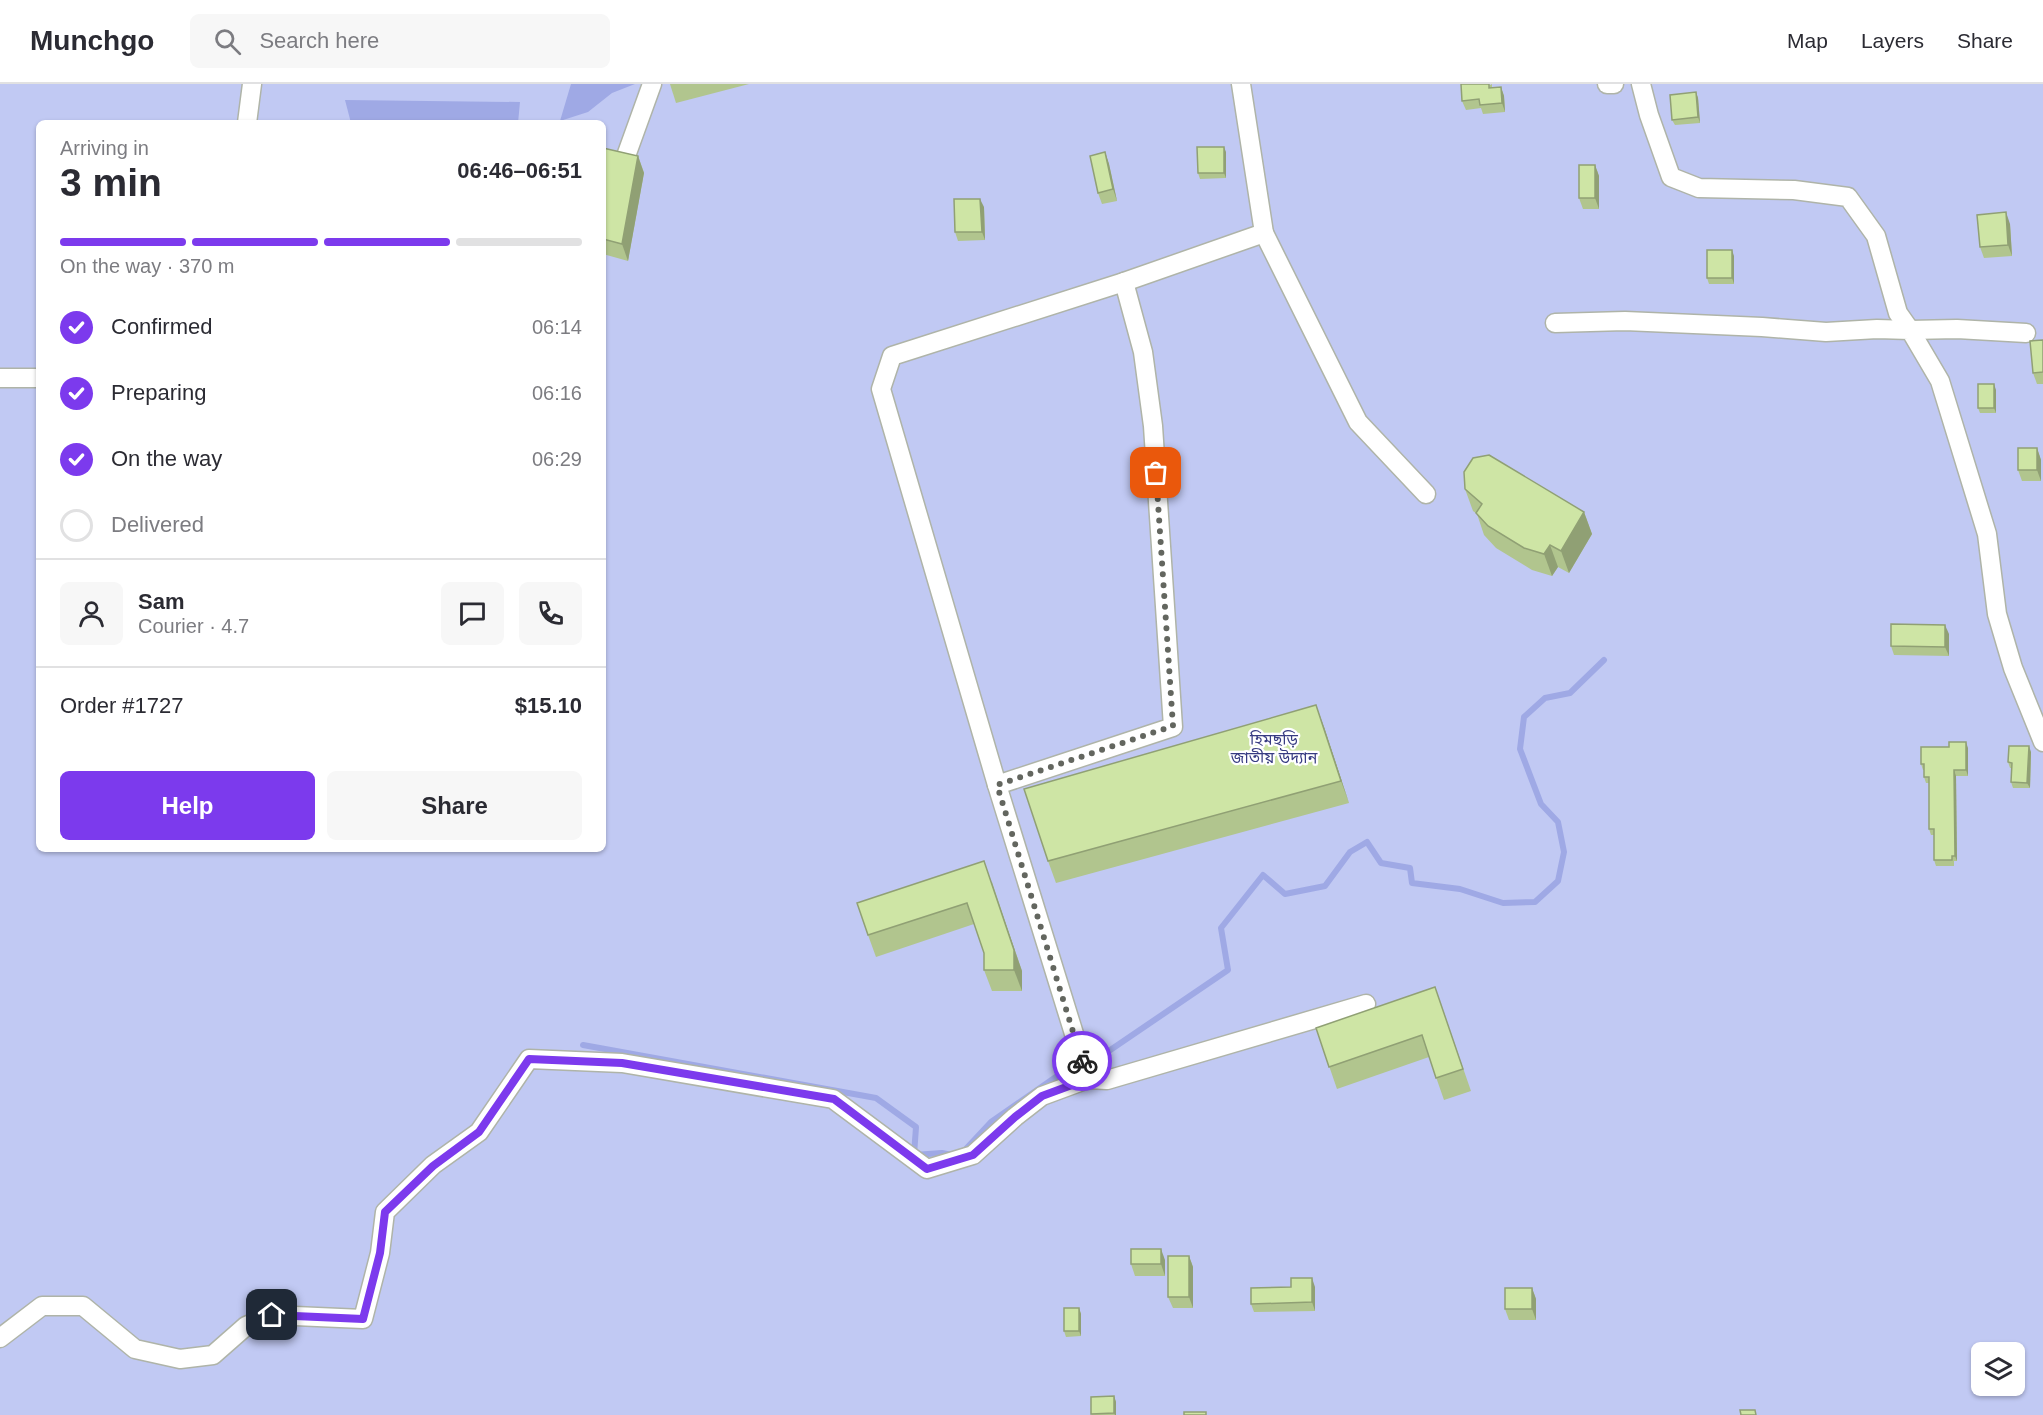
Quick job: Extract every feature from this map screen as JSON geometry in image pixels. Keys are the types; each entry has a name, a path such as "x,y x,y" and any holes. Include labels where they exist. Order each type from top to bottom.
{"street":[{"path":"247,120 252,84"},
{"path":"626,156 652,84"},
{"path":"1241,84 1264,233 1358,422 1425,494"},
{"path":"1607,84 1614,84"},
{"path":"1641,84 1649,115 1671,177 1699,188 1794,190 1848,197 1876,236 1898,313 1940,381 1988,534 1997,614 2013,668 2043,742"},
{"path":"1088,1079 997,785 881,389 892,356 1125,282 1264,233"},
{"path":"997,785 1173,726 1153,426 1143,352 1125,282"},
{"path":"1555,322 1625,321 1826,332 1877,329 1957,329 2026,333"},
{"path":"0,378 36,378"},
{"path":"0,1338 42,1306 83,1306 135,1349 180,1359 213,1355 246,1326 272,1315 363,1319 380,1253 385,1212 433,1166 479,1132 529,1059 622,1063 834,1099 927,1169 973,1155 1042,1096 1088,1079 1107,1080 1366,1004"}],"green space":[{"name":"হিমছড়ি জাতীয় উদ্যান","path":"0,84 2043,84 2043,1415 0,1415"}],"shaded area":[{"path":"571,84 635,84 612,93 588,112 560,120"},
{"path":"345,100 520,102 518,120 350,120"}],"building":[{"path":"1461,84 1489,84 1489,88 1501,87 1502,103 1480,105 1479,99 1462,101"},
{"path":"1696,92 1698,117 1672,120 1670,95"},
{"path":"1197,147 1224,147 1224,173 1198,173"},
{"path":"606,149 638,156 622,244 606,240"},
{"path":"1105,152 1113,189 1098,193 1090,156"},
{"path":"1579,165 1595,165 1595,198 1579,198"},
{"path":"954,199 980,199 982,232 955,232"},
{"path":"2006,212 2008,245 1980,247 1977,215"},
{"path":"1707,250 1732,250 1732,278 1707,278"},
{"path":"2043,340 2043,372 2033,373 2030,341"},
{"path":"1978,384 1994,384 1994,408 1978,408"},
{"path":"2018,448 2037,448 2037,470 2018,470"},
{"path":"1489,455 1584,512 1561,551 1550,545 1544,554 1524,548 1488,526 1476,513 1482,504 1465,489 1464,472 1473,458"},
{"path":"1891,624 1945,625 1945,647 1891,646"},
{"path":"1316,705 1341,781 1048,861 1024,789"},
{"path":"1949,742 1966,742 1966,770 1954,770 1955,856 1952,856 1952,860 1934,860 1934,829 1929,829 1929,777 1924,777 1921,747 1949,747"},
{"path":"2009,746 2029,746 2027,783 2011,782 2012,763 2008,762"},
{"path":"984,861 1014,950 1014,970 984,970 984,953 967,903 868,935 857,903"},
{"path":"1435,987 1463,1069 1436,1078 1422,1035 1329,1067 1316,1028"},
{"path":"1131,1249 1161,1249 1161,1264 1131,1264"},
{"path":"1168,1256 1189,1256 1189,1297 1168,1297"},
{"path":"1291,1278 1312,1278 1312,1302 1251,1304 1251,1288 1291,1287"},
{"path":"1505,1288 1532,1288 1532,1309 1505,1309"},
{"path":"1064,1308 1079,1308 1079,1331 1064,1331"},
{"path":"1114,1396 1114,1413 1091,1414 1091,1397"},
{"path":"1740,1410 1755,1410 1756,1415 1741,1415"},
{"path":"1184,1412 1206,1412 1206,1415 1184,1415"}],"waterway":[{"path":"963,1152 991,1122 1063,1072 1100,1057 1228,970 1221,928 1263,875 1285,894 1325,886 1350,852 1367,842 1381,863 1410,868 1412,883 1460,889 1503,903 1535,902 1558,881 1564,852 1558,822 1541,804 1520,749 1524,717 1545,698 1570,693 1604,660"},
{"path":"583,1045 876,1098 916,1127 914,1155 942,1153 952,1155"}],"way so far":[{"path":"1082,1061 997,785 1173,726 1156,473"}],"route":[{"path":"272,1315 363,1319 380,1253 385,1212 433,1166 479,1132 529,1059 622,1063 834,1099 927,1169 973,1155 1042,1096 1088,1079 1082,1061"}]}
